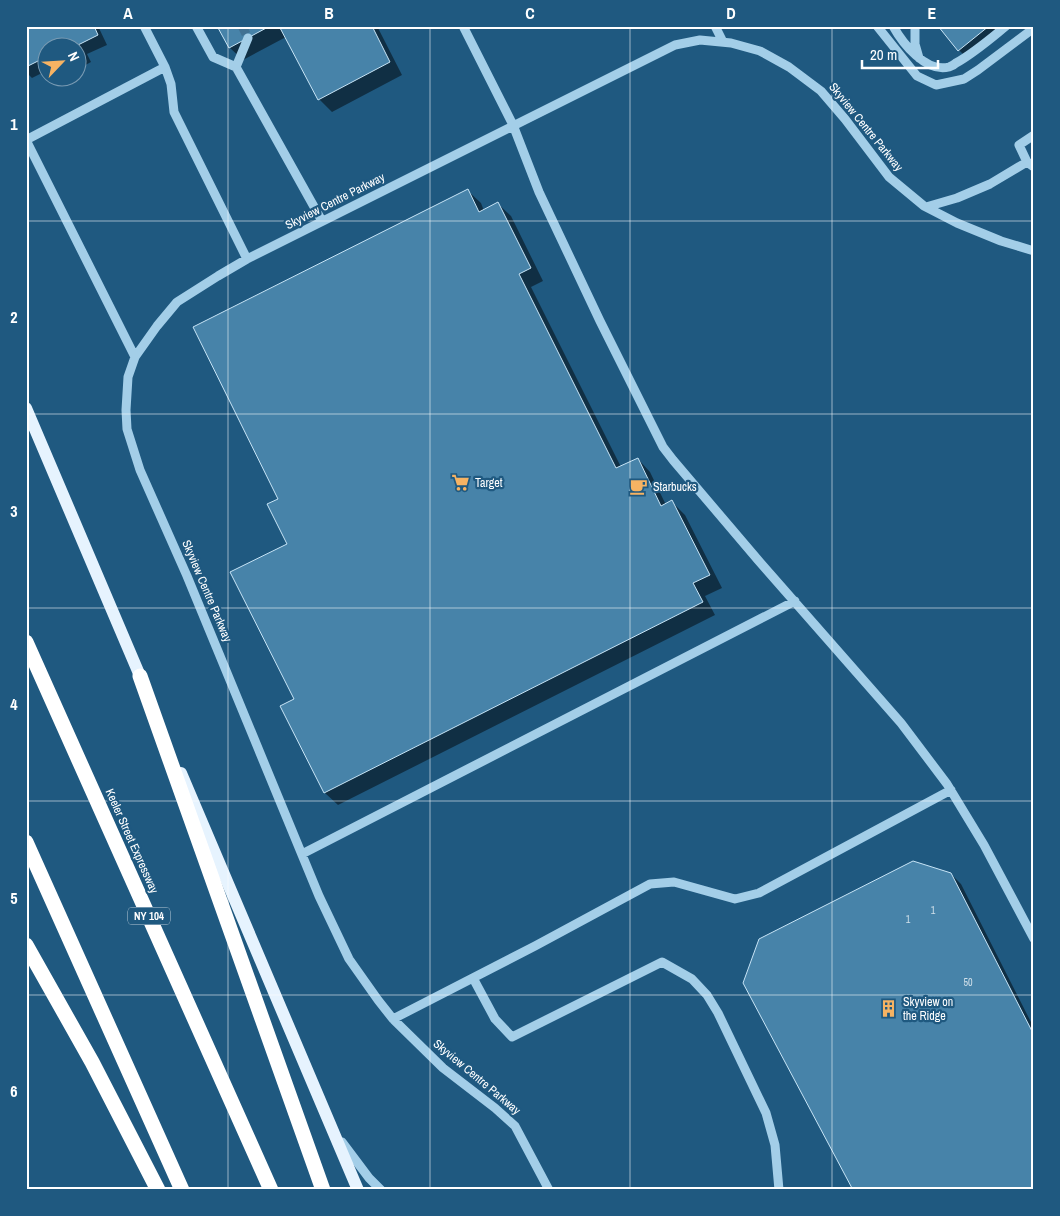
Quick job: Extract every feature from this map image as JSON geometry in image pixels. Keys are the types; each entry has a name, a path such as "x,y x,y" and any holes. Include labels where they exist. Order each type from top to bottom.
{"highway":[{"name":"Keeler Street Expressway","path":"26,642 271,1190"},
{"path":"140,676 323,1190"},
{"path":"26,842 182,1190"},
{"path":"26,945 92,1062 158,1190"}],"main road":[{"path":"26,408 358,1190"}],"street":[{"path":"144,26 165,67 171,84 174,112 248,259"},
{"path":"196,26 213,57 236,66 322,221"},
{"path":"463,26 513,125 538,192 663,447 734,532 901,723 952,790 984,844 1034,939"},
{"path":"715,26 723,42"},
{"path":"877,26 917,76 936,85 964,79 1034,28"},
{"path":"894,26 899,36 912,52 934,67 949,67 966,58 1006,26"},
{"path":"915,26 915,44 919,58"},
{"path":"236,66 248,38"},
{"name":"Skyview Centre Parkway","path":"549,1190 515,1126 443,1068 393,1019 350,959 319,896 188,576 140,470 127,429 126,410 128,377 135,357 156,326 177,302 248,259 675,45 700,40 731,43 760,50 789,66 822,91 889,177 926,207 957,223 1001,241 1034,251"},
{"path":"135,357 26,140 165,67"},
{"path":"926,207 958,198 1030,164 1019,146 1034,135"},
{"path":"302,854 795,602"},
{"path":"393,1019 650,884 674,882 735,899 759,893 952,790"},
{"path":"473,978 495,1019 512,1037 662,962 692,979 707,995 718,1013 766,1113 775,1145 779,1190"},
{"path":"333,1130 368,1178 381,1190"}],"building":[{"path":"26,26 94,26 98,35 88,40 88,38 38,38 38,61 26,67"},
{"path":"217,26 270,26 229,48"},
{"path":"279,26 372,26 390,62 318,100"},
{"path":"938,26 989,26 958,51"},
{"name":"Target","path":"468,189 479,212 498,202 531,268 519,274 616,468 638,458 661,506 672,500 710,575 693,583 703,602 324,793 280,706 294,699 230,572 287,544 267,504 278,499 193,327"},
{"name":"Skyview on the Ridge","path":"913,861 951,873 1034,1035 1034,1190 853,1190 743,983 759,939"}],"tunnel":[{"path":"242,26 248,38"}],"place":[{"name":"Target","path":"461,483"},
{"name":"Starbucks","path":"639,487"},
{"name":"Skyview on the Ridge","path":"889,1009"}]}
